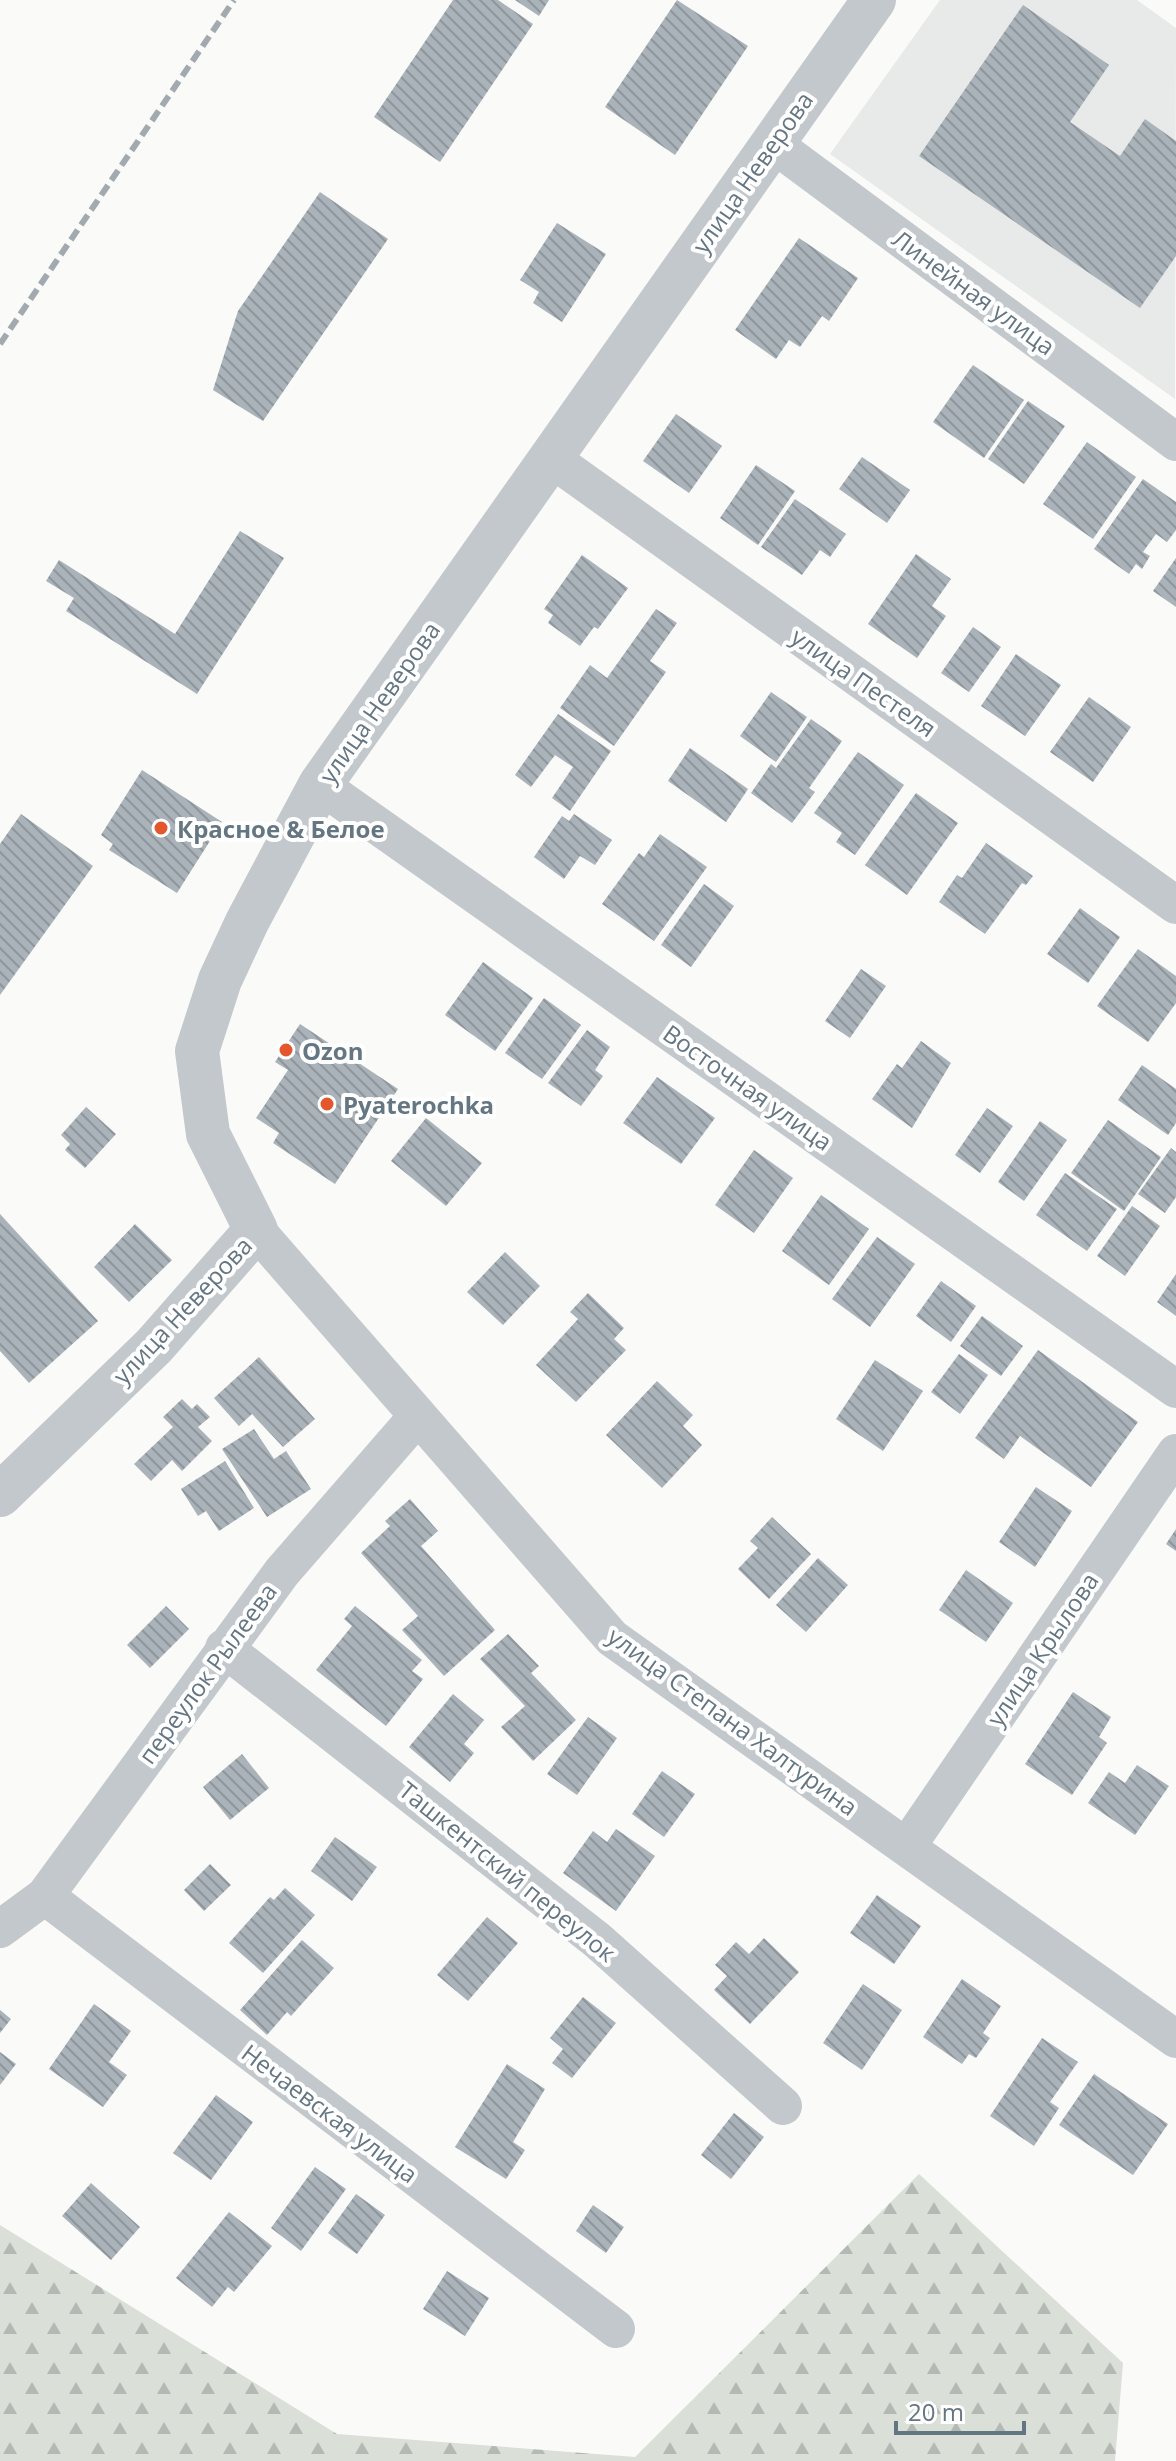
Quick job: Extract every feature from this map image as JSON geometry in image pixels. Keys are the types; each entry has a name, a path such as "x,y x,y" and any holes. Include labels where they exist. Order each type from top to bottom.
{"street":[{"name":"улица Неверова","path":"0,1495 154,1346 256,1230 208,1134 197,1051 220,980 247,922 320,785 874,0"},
{"name":"Линейная улица","path":"772,143 1176,442"},
{"name":"улица Пестеля","path":"552,459 1176,905"},
{"name":"Восточная улица","path":"320,785 1176,1389"},
{"name":"улица Степана Халтурина","path":"256,1230 416,1418 612,1638 908,1845 1176,2039"},
{"name":"переулок Рылеева","path":"0,1929 45,1896 282,1572 416,1418"},
{"name":"улица Крылова","path":"908,1845 1176,1453"},
{"name":"Ташкентский переулок","path":"224,1648 597,1940 783,2106"},
{"name":"Нечаевская улица","path":"45,1896 616,2329"}],"shaded area":[{"path":"940,0 1137,0 1176,28 1175,399 830,154"}],"green space":[{"path":"919,2174 1123,2363 1115,2461 0,2461 0,2225 337,2434 635,2457"}],"building":[{"path":"453,0 498,0 533,24 440,162 374,117"},
{"path":"515,0 549,0 539,16"},
{"path":"677,0 748,46 675,155 605,107"},
{"path":"1023,5 1109,65 1070,122 1120,156 1145,119 1176,141 1176,256 1140,308 919,156"},
{"path":"320,192 388,239 263,421 213,390 238,311"},
{"path":"557,223 606,254 562,322 533,303 539,292 520,280"},
{"path":"799,238 858,278 829,321 822,316 800,347 789,340 776,359 735,330"},
{"path":"973,365 1024,400 984,458 933,422"},
{"path":"1028,401 1065,426 1024,484 988,459"},
{"path":"676,414 722,446 689,493 643,461"},
{"path":"1087,442 1136,477 1093,539 1043,504"},
{"path":"862,457 910,490 887,523 839,489"},
{"path":"756,465 795,491 758,545 720,518"},
{"path":"1143,479 1176,502 1176,530 1167,542 1156,534 1143,552 1150,556 1142,569 1136,564 1129,574 1094,549"},
{"path":"795,499 846,534 830,557 820,550 802,575 761,547"},
{"path":"240,531 284,558 197,694 66,611 74,598 46,581 59,560 175,634"},
{"path":"916,554 951,579 932,606 946,616 917,658 868,624"},
{"path":"582,555 628,588 598,629 594,627 580,646 548,623 553,615 544,609"},
{"path":"1176,558 1176,607 1153,591"},
{"path":"656,609 677,623 650,661 666,672 614,746 560,708 590,665 607,678"},
{"path":"973,627 1001,647 969,692 941,673"},
{"path":"1016,654 1061,685 1025,736 981,706"},
{"path":"771,692 807,717 776,762 740,736"},
{"path":"1089,697 1131,727 1093,782 1050,752"},
{"path":"558,714 611,751 570,811 552,798 573,767 555,755 531,787 515,775"},
{"path":"811,719 842,741 809,788 815,792 792,823 751,793 771,764 776,768"},
{"path":"690,748 748,789 726,822 668,781"},
{"path":"858,752 904,785 855,855 836,842 842,833 814,813"},
{"name":"Красное & Белое","path":"142,770 222,822 177,893 109,850 113,844 101,835"},
{"path":"916,793 958,823 907,895 865,865"},
{"path":"21,814 93,866 0,995 0,844"},
{"path":"574,814 612,840 595,865 580,856 564,879 534,857 562,816 569,821"},
{"path":"660,834 707,867 654,941 602,904 639,853 644,857"},
{"path":"986,843 1033,876 1026,885 1022,883 985,934 939,902 957,875 962,878"},
{"path":"704,884 734,906 691,967 661,945"},
{"path":"1080,908 1120,937 1088,983 1047,954"},
{"path":"1138,949 1176,976 1176,1003 1148,1042 1097,1006"},
{"path":"483,962 533,998 495,1051 445,1015"},
{"path":"861,969 886,986 850,1038 825,1021"},
{"path":"544,998 581,1025 542,1079 505,1053"},
{"name":"Pyaterochka","path":"300,1024 398,1089 335,1184 273,1143 279,1133 256,1118 288,1070 275,1062"},
{"path":"587,1030 610,1047 595,1070 603,1076 581,1106 548,1083"},
{"path":"921,1041 951,1063 912,1128 872,1099 897,1064 902,1068"},
{"path":"1142,1065 1176,1089 1176,1123 1168,1135 1118,1100"},
{"path":"657,1077 715,1118 681,1164 623,1123"},
{"path":"86,1107 116,1134 85,1168 65,1150 70,1144 61,1135"},
{"path":"987,1108 1013,1126 980,1173 955,1155"},
{"path":"426,1118 482,1163 446,1206 391,1161"},
{"path":"1108,1120 1161,1157 1124,1211 1071,1173"},
{"path":"1040,1121 1067,1140 1024,1201 998,1182"},
{"path":"1171,1148 1176,1152 1176,1197 1165,1213 1138,1194"},
{"path":"754,1150 793,1178 754,1233 715,1205"},
{"path":"1065,1173 1117,1209 1087,1251 1036,1215"},
{"path":"821,1195 869,1229 829,1285 782,1251"},
{"path":"1132,1206 1160,1226 1125,1276 1097,1256"},
{"path":"0,1214 98,1321 29,1383 0,1351"},
{"path":"135,1224 172,1260 129,1302 94,1267"},
{"path":"877,1237 915,1264 870,1327 832,1299"},
{"path":"505,1252 540,1286 503,1325 467,1292"},
{"path":"1176,1274 1176,1316 1157,1302"},
{"path":"941,1281 976,1306 951,1342 916,1316"},
{"path":"588,1293 624,1328 614,1339 626,1350 576,1402 536,1365 578,1319 570,1312"},
{"path":"982,1316 1023,1346 1001,1376 960,1346"},
{"path":"1038,1350 1138,1422 1091,1487 1020,1436 1004,1459 975,1438"},
{"path":"959,1354 988,1375 960,1414 931,1392"},
{"path":"259,1357 315,1419 283,1447 252,1414 239,1426 214,1398"},
{"path":"875,1360 923,1391 883,1451 836,1419"},
{"path":"657,1381 693,1415 683,1426 702,1445 662,1488 606,1435"},
{"path":"182,1399 192,1409 197,1404 210,1417 198,1427 212,1441 182,1471 172,1460 151,1481 134,1464 173,1427 163,1417"},
{"path":"254,1429 274,1459 286,1451 311,1489 267,1517 222,1449"},
{"path":"225,1461 254,1508 219,1531 206,1511 198,1516 181,1489"},
{"path":"1036,1487 1072,1511 1035,1567 999,1542"},
{"path":"410,1499 438,1531 421,1546 495,1630 444,1676 402,1630 418,1616 361,1553 390,1526 385,1521"},
{"path":"772,1517 811,1554 769,1599 738,1569 758,1548 750,1541"},
{"path":"1176,1529 1176,1551 1166,1544"},
{"path":"818,1558 848,1585 806,1632 776,1605"},
{"path":"966,1570 1013,1603 986,1642 939,1610"},
{"path":"166,1606 189,1629 150,1668 127,1645"},
{"path":"355,1606 422,1660 412,1671 423,1679 386,1726 316,1670 352,1626 344,1619"},
{"path":"508,1634 539,1666 531,1673 576,1720 533,1761 501,1727 525,1706 480,1659"},
{"path":"1073,1692 1111,1717 1099,1737 1107,1743 1072,1795 1025,1764"},
{"path":"453,1694 484,1720 464,1744 474,1753 450,1782 409,1747"},
{"path":"588,1717 617,1738 577,1795 547,1774"},
{"path":"242,1754 269,1788 230,1820 203,1787"},
{"path":"1137,1765 1169,1786 1135,1835 1088,1803 1109,1772 1125,1783"},
{"path":"662,1771 695,1794 664,1837 632,1814"},
{"path":"616,1829 655,1856 616,1911 563,1873 593,1831 607,1842"},
{"path":"335,1837 377,1867 352,1901 311,1871"},
{"path":"210,1864 231,1885 204,1911 184,1890"},
{"path":"285,1888 315,1915 263,1973 229,1943 270,1897 274,1900"},
{"path":"877,1895 921,1926 894,1964 850,1933"},
{"path":"487,1917 518,1943 468,2001 437,1975"},
{"path":"764,1938 799,1972 750,2024 714,1990 727,1976 715,1965 736,1942 749,1954"},
{"path":"302,1940 334,1968 291,2016 287,2012 267,2035 240,2010"},
{"path":"962,1979 1001,2006 983,2033 990,2038 976,2058 969,2054 962,2064 923,2037"},
{"path":"863,1984 902,2010 862,2070 823,2043"},
{"path":"583,1997 616,2023 572,2078 552,2063 563,2049 550,2038"},
{"path":"94,2004 131,2031 109,2062 127,2075 103,2107 49,2069"},
{"path":"0,2010 11,2019 0,2033"},
{"path":"1042,2038 1078,2062 1050,2102 1059,2108 1034,2146 990,2116"},
{"path":"0,2052 16,2064 0,2085"},
{"path":"507,2064 545,2089 513,2142 525,2150 506,2179 455,2147"},
{"path":"1094,2074 1168,2124 1133,2175 1059,2125"},
{"path":"216,2095 253,2122 211,2180 173,2153"},
{"path":"734,2113 764,2137 731,2179 701,2155"},
{"path":"315,2167 346,2189 301,2251 271,2228"},
{"path":"91,2183 140,2227 111,2260 62,2216"},
{"path":"356,2194 385,2215 357,2254 328,2233"},
{"path":"593,2205 624,2227 606,2253 576,2231"},
{"path":"229,2212 272,2246 234,2292 228,2287 212,2307 176,2278"},
{"path":"447,2271 489,2298 465,2336 423,2309"}],"railway":[{"path":"0,344 234,0"}],"place":[{"name":"Красное & Белое","path":"161,828"},
{"name":"Ozon","path":"286,1050"},
{"name":"Pyaterochka","path":"327,1104"}]}
